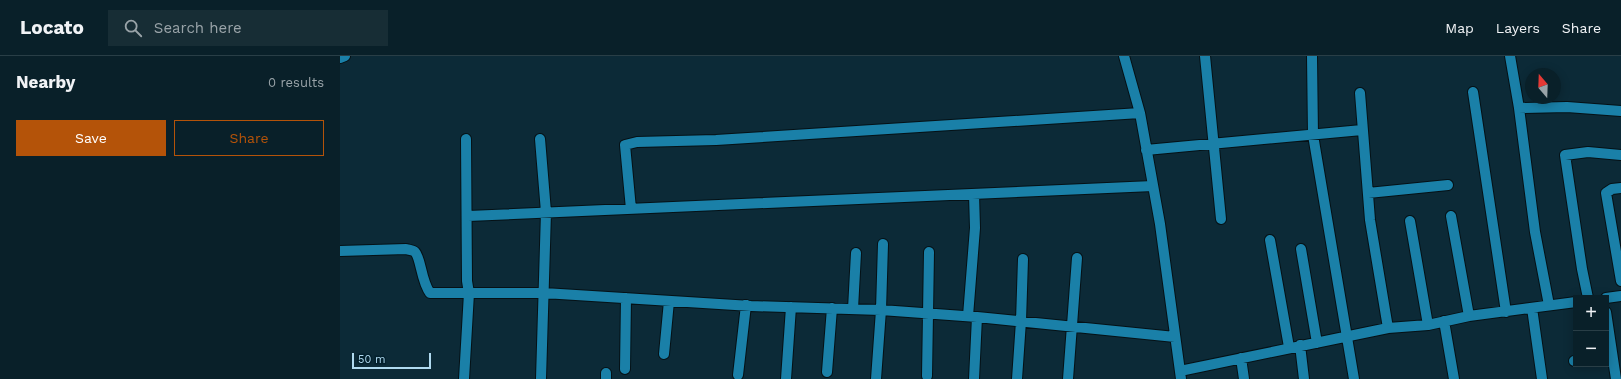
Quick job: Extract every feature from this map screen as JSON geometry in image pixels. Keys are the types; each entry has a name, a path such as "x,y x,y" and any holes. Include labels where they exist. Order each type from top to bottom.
{"street":[{"path":"340,58 345,56"},
{"path":"1124,56 1140,113 1160,224 1180,375 1241,358 1289,347 1346,338 1388,328 1428,325 1469,316 1573,302"},
{"path":"1205,56 1221,219"},
{"path":"1312,56 1313,135 1354,379"},
{"path":"1510,56 1519,108 1535,232 1549,305"},
{"path":"1473,92 1506,312"},
{"path":"1360,93 1370,220 1388,328"},
{"path":"1519,108 1567,108 1621,111"},
{"path":"631,209 625,145 637,142 716,140 1140,113"},
{"path":"1146,150 1362,130"},
{"path":"464,379 469,293 467,281 468,216 466,139"},
{"path":"540,139 546,212 541,379"},
{"path":"1587,295 1582,269 1565,155 1588,152 1621,155"},
{"path":"1368,193 1448,185"},
{"path":"468,216 1153,186"},
{"path":"1621,188 1612,189 1606,193 1618,244 1621,281"},
{"path":"974,194 974,379"},
{"path":"1452,216 1469,316"},
{"path":"1410,221 1428,325"},
{"path":"1270,240 1289,347"},
{"path":"876,379 881,310 883,244"},
{"path":"340,251 406,249 415,252 419,258 423,280 430,293 544,294 746,305 881,310 973,316 1175,338"},
{"path":"1301,249 1317,342"},
{"path":"927,376 929,252"},
{"path":"853,309 856,253"},
{"path":"1068,379 1077,258"},
{"path":"1017,379 1023,259"},
{"path":"1609,298 1621,296"},
{"path":"625,369 626,298"},
{"path":"664,354 668,301"},
{"path":"738,375 746,305"},
{"path":"786,379 791,307"},
{"path":"827,372 832,308"},
{"path":"1532,308 1542,379"},
{"path":"1444,321 1454,379"},
{"path":"1300,345 1304,379"},
{"path":"1609,356 1616,379"},
{"path":"1241,358 1244,379"}]}
